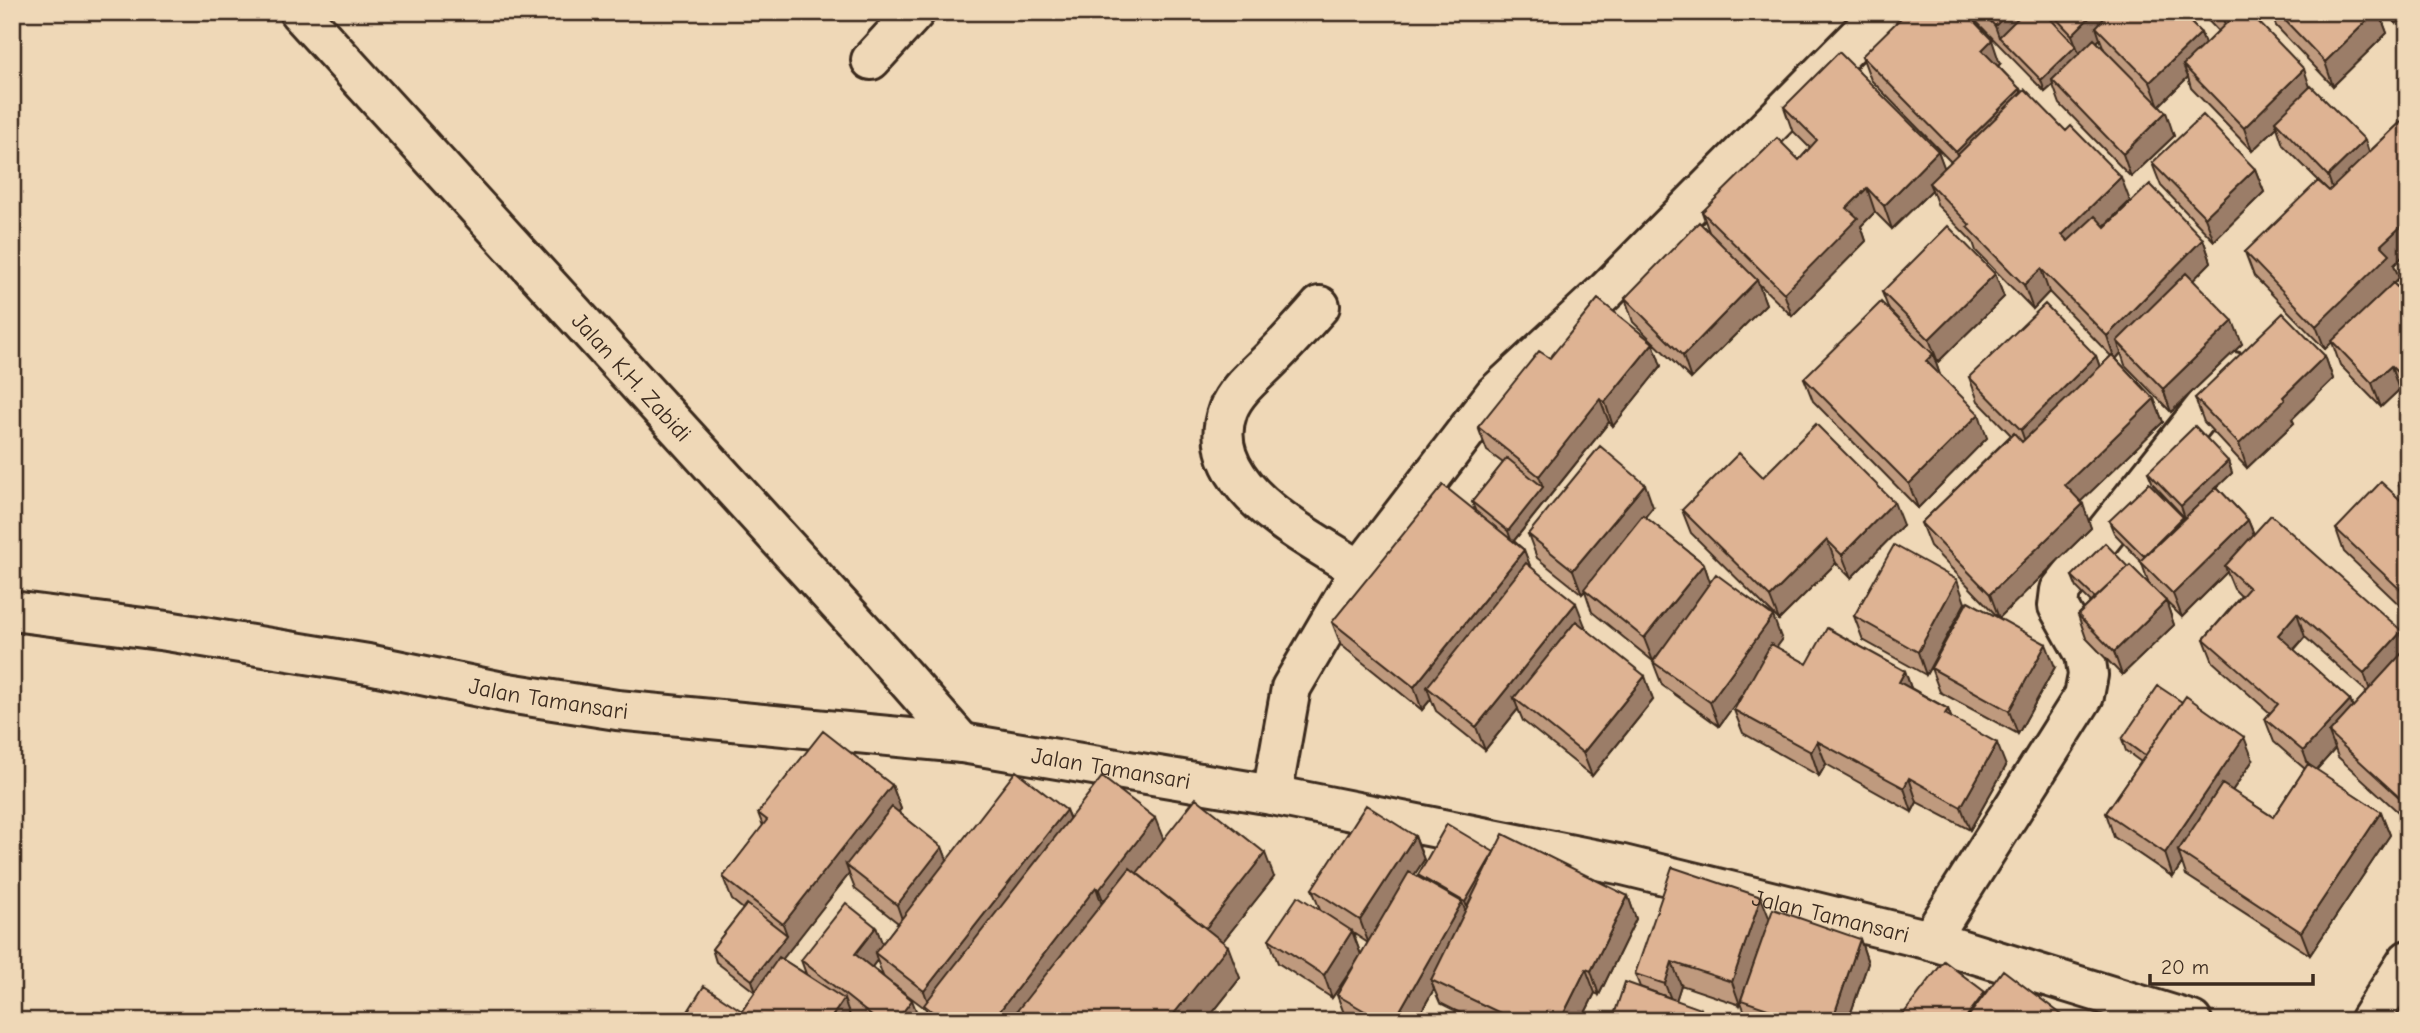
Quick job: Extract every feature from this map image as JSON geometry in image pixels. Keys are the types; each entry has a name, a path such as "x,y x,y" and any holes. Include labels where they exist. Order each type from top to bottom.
{"street":[{"name":"Jalan K.H. Zabidi","path":"299,12 857,624 962,743"},
{"path":"871,60 915,12"},
{"path":"1272,795 1291,688 1360,570 1494,395 1607,289 1882,12"},
{"path":"1320,306 1240,390 1228,410 1225,434 1227,456 1239,481 1266,508 1360,570"},
{"path":"1930,940 2084,696 2088,675 2085,654 2058,606 2060,590 2252,349"},
{"name":"Jalan Tamansari","path":"12,611 193,635 368,664 508,693 617,710 962,743 1272,795 1623,866 1930,940 2192,1021"},
{"path":"2369,1021 2408,960"}],"building":[{"path":"1907,12 1965,12 1992,40 1982,50 2020,89 1956,152 1862,56"},
{"path":"1982,12 2009,12 1995,26"},
{"path":"2024,12 2044,12 2076,46 2041,80 1999,37"},
{"path":"2050,12 2095,12 2072,35"},
{"path":"2110,12 2180,12 2201,33 2150,82 2096,27"},
{"path":"2238,12 2249,12 2304,69 2244,128 2183,65"},
{"path":"2277,12 2376,12 2325,62"},
{"path":"2094,39 2166,112 2123,154 2052,80"},
{"path":"1839,52 1938,151 1884,206 1867,188 1847,208 1858,218 1784,293 1702,212 1777,138 1799,160 1817,140 1784,107"},
{"path":"2311,86 2365,140 2328,176 2275,121"},
{"path":"2025,89 2066,131 2071,126 2121,177 2062,235 2068,241 2095,216 2105,227 2150,184 2203,239 2107,336 2041,269 2024,285 1967,227 1970,225 1929,183"},
{"path":"2203,115 2255,169 2205,217 2152,163"},
{"path":"2408,115 2408,220 2381,245 2390,254 2316,326 2245,252 2318,181 2329,191"},
{"path":"1699,222 1757,280 1683,356 1625,298"},
{"path":"1948,226 1995,274 1929,339 1882,292"},
{"path":"2186,273 2233,321 2163,389 2117,341"},
{"path":"2393,283 2408,298 2408,383 2391,366 2372,383 2332,341"},
{"path":"1598,299 1653,343 1605,402 1600,399 1539,476 1478,427 1539,351 1550,358"},
{"path":"1881,302 1933,354 1926,361 1979,414 1909,484 1804,378"},
{"path":"2045,304 2096,356 2021,430 1969,377"},
{"path":"2283,313 2325,356 2283,397 2285,400 2239,444 2195,398"},
{"path":"2112,355 2154,399 2065,485 2083,504 1990,594 1921,523 2014,433 2022,442"},
{"path":"1816,424 1894,502 1842,555 1827,540 1770,597 1682,510 1739,453 1763,477"},
{"path":"2195,426 2228,461 2181,506 2148,472"},
{"path":"1600,446 1645,484 1573,570 1528,534"},
{"path":"1507,458 1543,487 1508,531 1472,502"},
{"path":"2408,473 2408,492 2398,483"},
{"path":"2381,482 2408,507 2408,597 2336,529"},
{"path":"2149,483 2183,517 2144,556 2109,521"},
{"path":"1443,485 1524,550 1414,687 1332,622"},
{"path":"2217,487 2248,520 2173,594 2140,561"},
{"path":"1643,515 1704,564 1644,638 1584,589"},
{"path":"2271,515 2402,631 2364,673 2297,613 2278,635 2350,700 2303,751 2265,719 2278,704 2204,639 2249,588 2225,566"},
{"path":"2105,543 2128,567 2095,598 2072,576"},
{"path":"1894,545 1957,580 1918,652 1854,616"},
{"path":"1526,563 1576,603 1476,727 1427,687"},
{"path":"2130,565 2166,601 2114,652 2078,615"},
{"path":"1716,574 1773,616 1710,702 1653,662"},
{"path":"1968,601 2046,644 2009,711 1931,668"},
{"path":"1576,621 1645,676 1583,753 1514,698"},
{"path":"1827,628 1905,671 1899,682 1948,709 1945,714 1997,743 1961,807 1909,778 1904,788 1817,741 1811,752 1734,710 1771,644 1807,664"},
{"path":"2408,631 2408,642 2402,637"},
{"path":"2404,651 2408,655 2408,789 2400,798 2329,733"},
{"path":"2158,686 2182,702 2145,756 2122,739"},
{"path":"2186,696 2244,737 2165,853 2106,813"},
{"path":"823,731 892,785 783,924 723,877 767,820 758,813"},
{"path":"2308,764 2381,812 2301,932 2178,851 2222,784 2273,817"},
{"path":"1016,771 1066,810 924,991 875,953"},
{"path":"1102,777 1155,818 1099,890 1096,887 992,1021 944,1021 924,1005"},
{"path":"1196,798 1265,853 1206,928 1137,873"},
{"path":"1366,805 1415,836 1360,920 1312,889"},
{"path":"892,807 942,847 897,905 846,865"},
{"path":"1447,824 1494,852 1465,902 1418,875"},
{"path":"1503,834 1628,896 1591,971 1586,969 1560,1021 1517,1021 1431,980"},
{"path":"1672,867 1761,897 1732,982 1672,962 1665,984 1635,974"},
{"path":"1130,868 1228,946 1168,1021 1009,1021"},
{"path":"1409,872 1462,902 1394,1021 1382,1021 1337,995"},
{"path":"1298,896 1352,931 1324,975 1269,939"},
{"path":"846,903 876,927 855,954 912,1000 896,1021 878,1021 801,960"},
{"path":"747,904 787,935 752,980 712,949"},
{"path":"1773,909 1860,939 1832,1021 1803,1021 1741,1000"},
{"path":"779,957 844,999 829,1021 682,1021 704,986 742,1011"},
{"path":"1944,961 1985,992 1963,1021 1898,1021"},
{"path":"2003,970 2070,1021 1965,1021"},
{"path":"1625,982 1701,1009 1697,1021 1612,1021"},
{"path":"1346,1015 1353,1021 1341,1021"}]}
